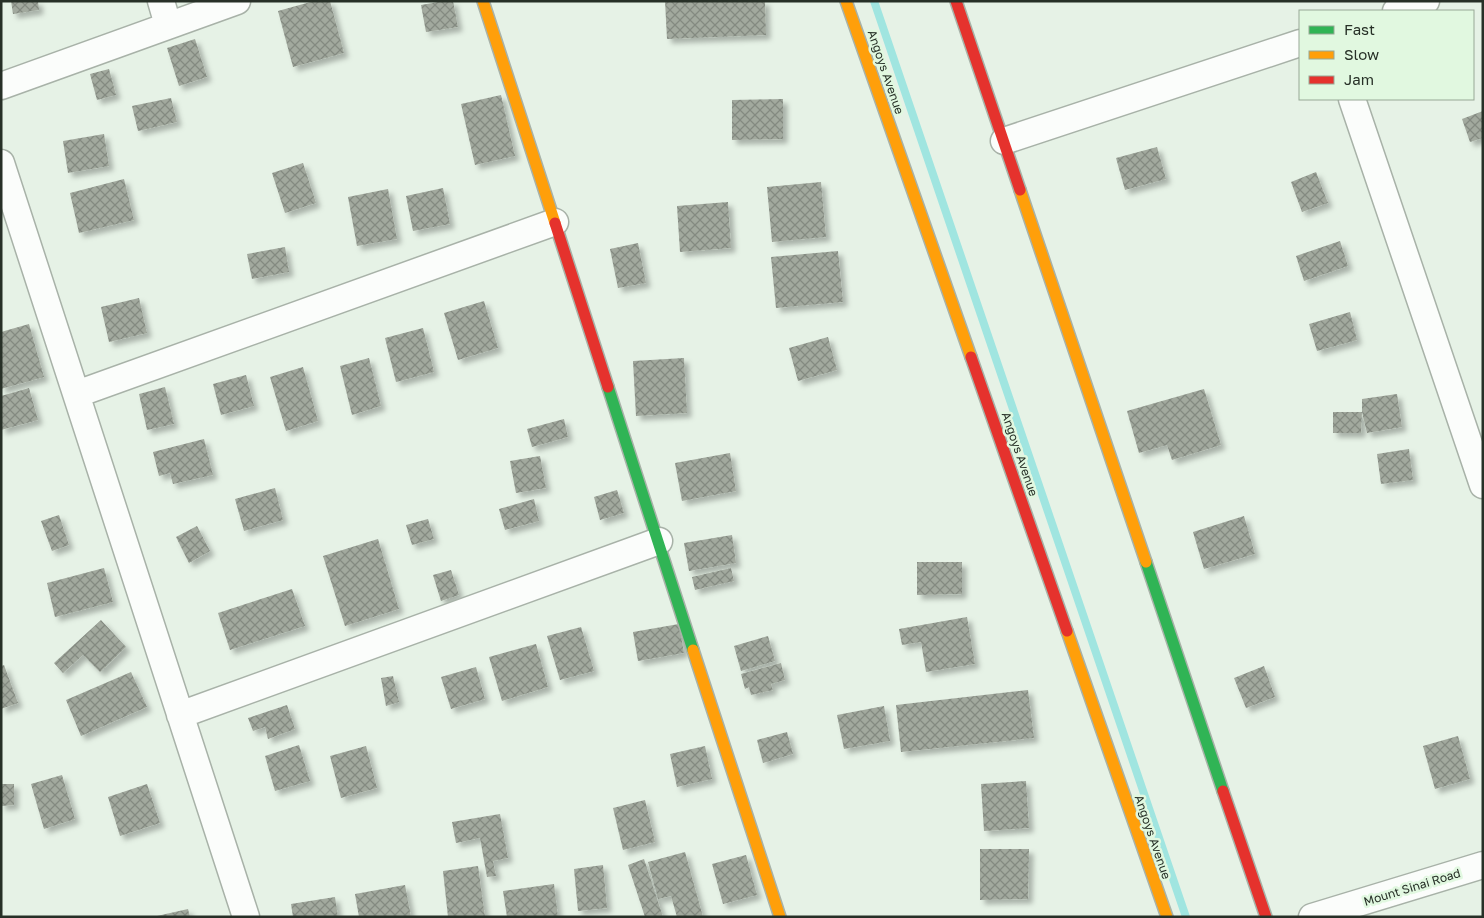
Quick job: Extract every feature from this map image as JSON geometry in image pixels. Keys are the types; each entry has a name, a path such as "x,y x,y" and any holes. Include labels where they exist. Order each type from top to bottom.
{"street":[{"path":"1,86 165,13 237,1"},
{"path":"484,1 780,917"},
{"name":"Angoys Avenue","path":"846,1 1167,917"},
{"path":"956,1 1266,917"},
{"path":"1399,10 1426,1"},
{"path":"1004,141 1299,43"},
{"path":"1352,100 1483,485"},
{"path":"1,163 10,222 77,394 246,917"},
{"path":"77,394 555,222"},
{"path":"180,715 659,541"},
{"name":"Mount Sinai Road","path":"1312,917 1483,865"}],"building":[{"path":"11,1 38,1 39,10 13,14"},
{"path":"314,1 330,1 344,53 293,67 278,11"},
{"path":"453,1 458,27 426,32 421,5"},
{"path":"665,1 765,1 766,35 667,39"},
{"path":"195,39 207,77 179,86 167,48"},
{"path":"109,69 116,95 97,100 90,74"},
{"path":"501,95 515,156 475,165 461,104"},
{"path":"171,98 177,122 138,131 132,106"},
{"path":"783,99 783,139 732,140 732,100"},
{"path":"1483,111 1483,138 1470,142 1462,119"},
{"path":"104,134 109,166 68,173 63,141"},
{"path":"1157,147 1166,179 1125,190 1116,158"},
{"path":"303,163 316,203 285,213 272,173"},
{"path":"1316,172 1328,203 1302,212 1291,182"},
{"path":"124,179 134,220 79,233 70,193"},
{"path":"821,182 826,237 772,242 767,187"},
{"path":"443,188 450,224 413,231 406,196"},
{"path":"388,189 397,239 357,246 348,197"},
{"path":"728,202 731,248 680,252 677,206"},
{"path":"1340,241 1348,266 1304,281 1296,256"},
{"path":"638,243 646,283 618,288 610,249"},
{"path":"285,247 289,272 252,279 247,254"},
{"path":"838,251 843,302 776,308 771,257"},
{"path":"139,298 147,333 109,342 101,307"},
{"path":"484,301 498,348 458,360 444,313"},
{"path":"1350,312 1357,340 1317,351 1309,324"},
{"path":"29,324 44,377 1,389 1,332"},
{"path":"423,328 434,372 396,382 385,338"},
{"path":"828,337 837,370 798,381 789,348"},
{"path":"369,358 381,406 352,415 340,366"},
{"path":"684,358 687,413 636,416 633,361"},
{"path":"303,367 318,421 286,431 270,377"},
{"path":"246,375 254,406 221,415 213,384"},
{"path":"165,387 174,424 147,430 139,394"},
{"path":"29,388 38,420 1,430 1,396"},
{"path":"1204,389 1221,445 1172,460 1167,445 1139,453 1127,411"},
{"path":"1397,394 1402,427 1367,433 1362,412 1362,399"},
{"path":"1333,412 1362,412 1361,433 1333,433"},
{"path":"564,419 568,437 532,447 527,429"},
{"path":"204,439 213,475 173,484 170,473 159,476 153,452"},
{"path":"1409,449 1413,480 1381,484 1377,454"},
{"path":"730,453 736,491 682,501 675,463"},
{"path":"540,456 546,488 516,493 510,461"},
{"path":"275,488 283,520 244,531 235,499"},
{"path":"617,490 624,513 600,520 594,497"},
{"path":"534,499 539,521 505,530 499,509"},
{"path":"59,515 69,545 52,551 41,521"},
{"path":"1244,516 1255,554 1204,569 1193,532"},
{"path":"428,519 434,539 412,545 406,525"},
{"path":"197,526 210,551 189,563 176,537"},
{"path":"732,535 736,563 689,571 684,543"},
{"path":"378,539 399,609 345,626 323,556"},
{"path":"917,562 962,562 962,594 917,595"},
{"path":"104,568 113,602 55,617 47,583"},
{"path":"731,568 734,581 695,590 692,577"},
{"path":"451,570 459,595 441,601 433,575"},
{"path":"292,589 305,626 230,650 218,613"},
{"path":"967,617 975,664 926,672 921,642 902,645 899,629"},
{"path":"101,620 126,647 100,672 83,655 63,673 54,663"},
{"path":"679,624 684,653 638,661 633,632"},
{"path":"581,627 594,671 560,680 547,636"},
{"path":"768,636 775,661 741,671 734,646"},
{"path":"536,644 548,687 502,701 489,657"},
{"path":"781,663 785,680 771,684 773,690 751,695 749,687 745,689 741,674"},
{"path":"4,665 18,703 1,709 1,666"},
{"path":"1264,666 1275,697 1246,708 1234,678"},
{"path":"476,667 485,699 451,709 441,677"},
{"path":"131,672 147,707 81,736 66,700"},
{"path":"393,676 399,702 386,706 381,678"},
{"path":"1028,690 1034,738 901,752 896,705"},
{"path":"287,705 295,729 268,739 265,727 253,731 248,718"},
{"path":"884,706 890,741 844,749 837,715"},
{"path":"787,732 793,754 763,763 757,740"},
{"path":"1458,736 1470,779 1435,789 1423,746"},
{"path":"299,745 310,781 275,791 265,756"},
{"path":"366,746 377,788 341,798 330,756"},
{"path":"705,746 712,779 677,787 670,754"},
{"path":"62,775 75,819 44,829 31,784"},
{"path":"1026,781 1029,828 984,831 981,784"},
{"path":"1,784 14,784 14,805 1,806"},
{"path":"147,784 160,823 120,836 108,797"},
{"path":"645,800 655,842 623,850 613,808"},
{"path":"500,814 508,858 493,861 496,876 487,877 480,838 456,843 452,822"},
{"path":"980,849 1029,849 1028,899 980,900"},
{"path":"685,852 703,917 677,917 671,896 658,899 648,862"},
{"path":"746,855 757,895 723,904 712,864"},
{"path":"644,859 663,917 645,917 628,865"},
{"path":"603,865 607,908 578,911 574,869"},
{"path":"478,866 485,917 448,917 443,871"},
{"path":"554,884 558,917 507,917 503,891"},
{"path":"405,885 411,917 359,917 355,894"},
{"path":"335,897 338,917 293,917 291,904"},
{"path":"188,909 190,917 157,917 157,916"}],"waterway":[{"path":"874,1 1186,917"}],"traffic: fast":[{"path":"608,387 693,650"},
{"path":"1146,562 1223,791"}],"traffic: slow":[{"path":"483,1 555,223"},
{"path":"846,1 971,357"},
{"path":"1020,190 1146,562"},
{"path":"1067,631 1167,917"},
{"path":"693,650 780,917"}],"traffic: jam":[{"path":"956,1 1020,190"},
{"path":"555,223 608,387"},
{"path":"971,357 1067,631"},
{"path":"1223,791 1266,917"}]}
